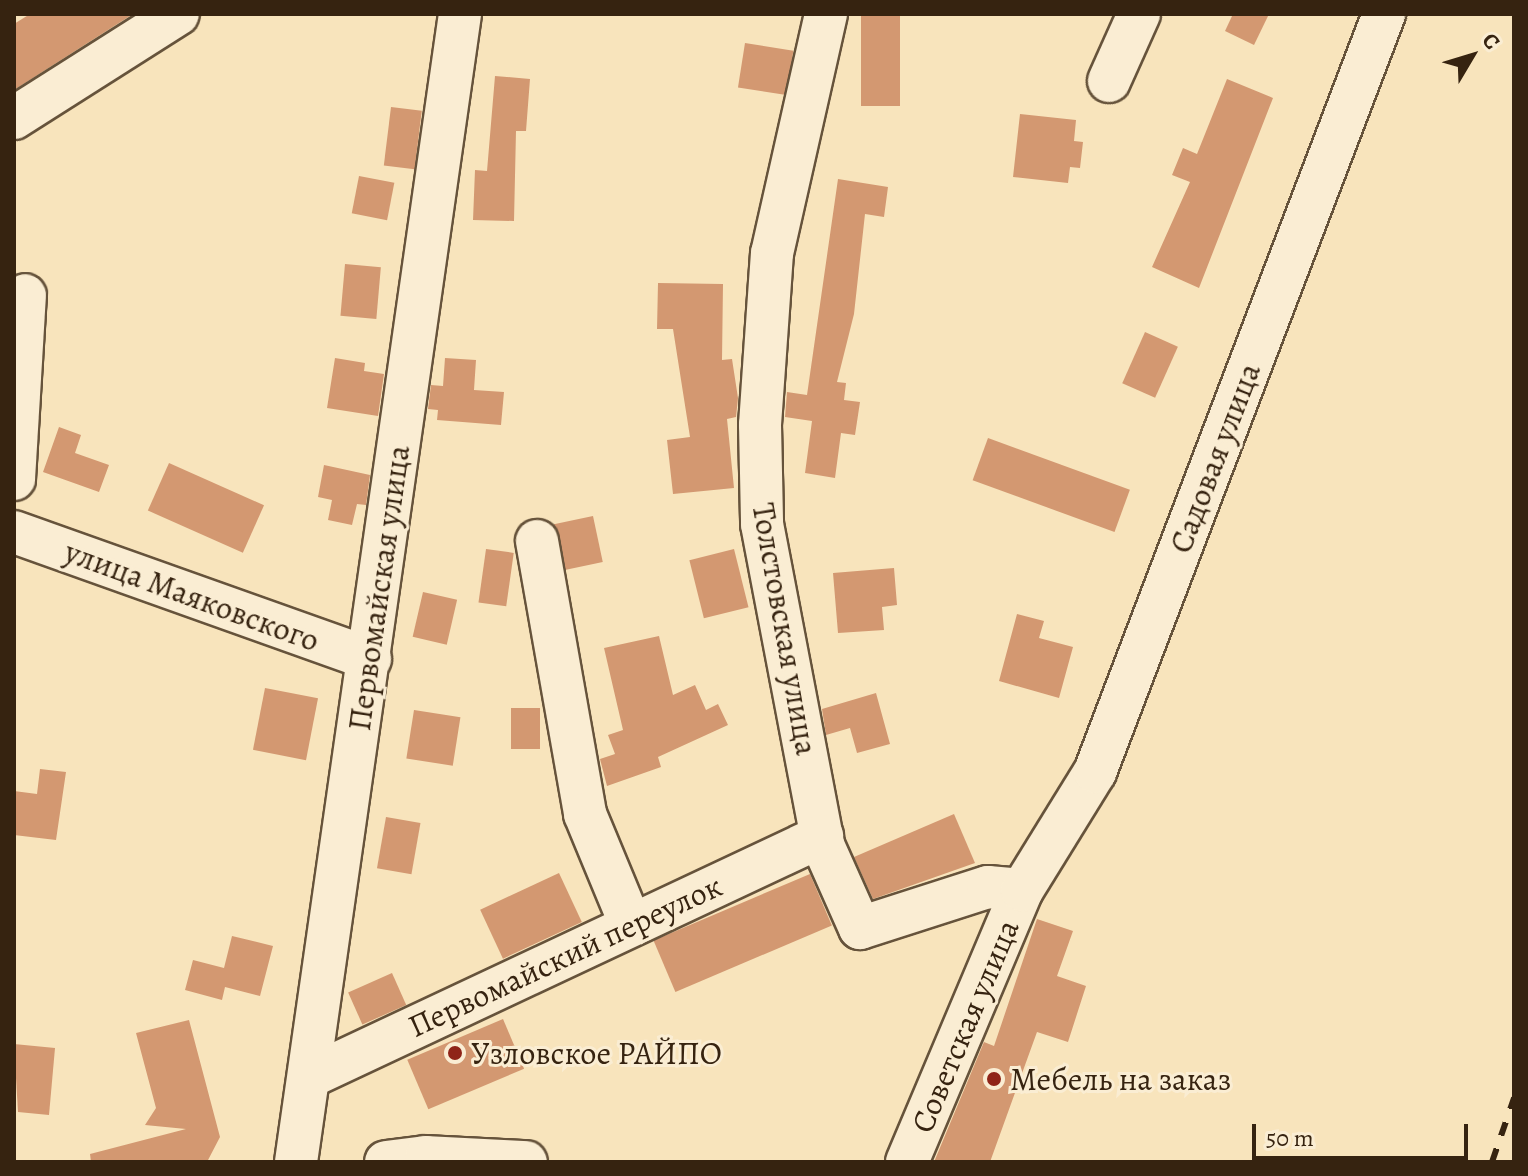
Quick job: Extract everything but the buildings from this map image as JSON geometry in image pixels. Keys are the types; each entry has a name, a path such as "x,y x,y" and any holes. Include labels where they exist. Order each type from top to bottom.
{"street":[{"path":"14,118 178,14"},
{"name":"Первомайская улица","path":"296,1162 460,14"},
{"name":"Толстовская улица","path":"826,14 772,253 760,425 762,524 822,836 860,928 988,887 1022,890"},
{"path":"1109,81 1139,14"},
{"name":"Садовая улица","path":"1022,890 1095,772 1384,14"},
{"path":"14,479 25,295"},
{"name":"улица Маяковского","path":"14,532 370,659"},
{"path":"537,541 585,814 631,925"},
{"name":"Первомайский переулок","path":"309,1077 822,836"},
{"name":"Советская улица","path":"907,1162 1022,890"},
{"path":"386,1162 426,1157 526,1162"}],"railway":[{"path":"1492,1162 1514,1098"}],"place":[{"name":"Узловское РАЙПО","path":"455,1053"},
{"name":"Мебель на заказ","path":"994,1079"}]}
